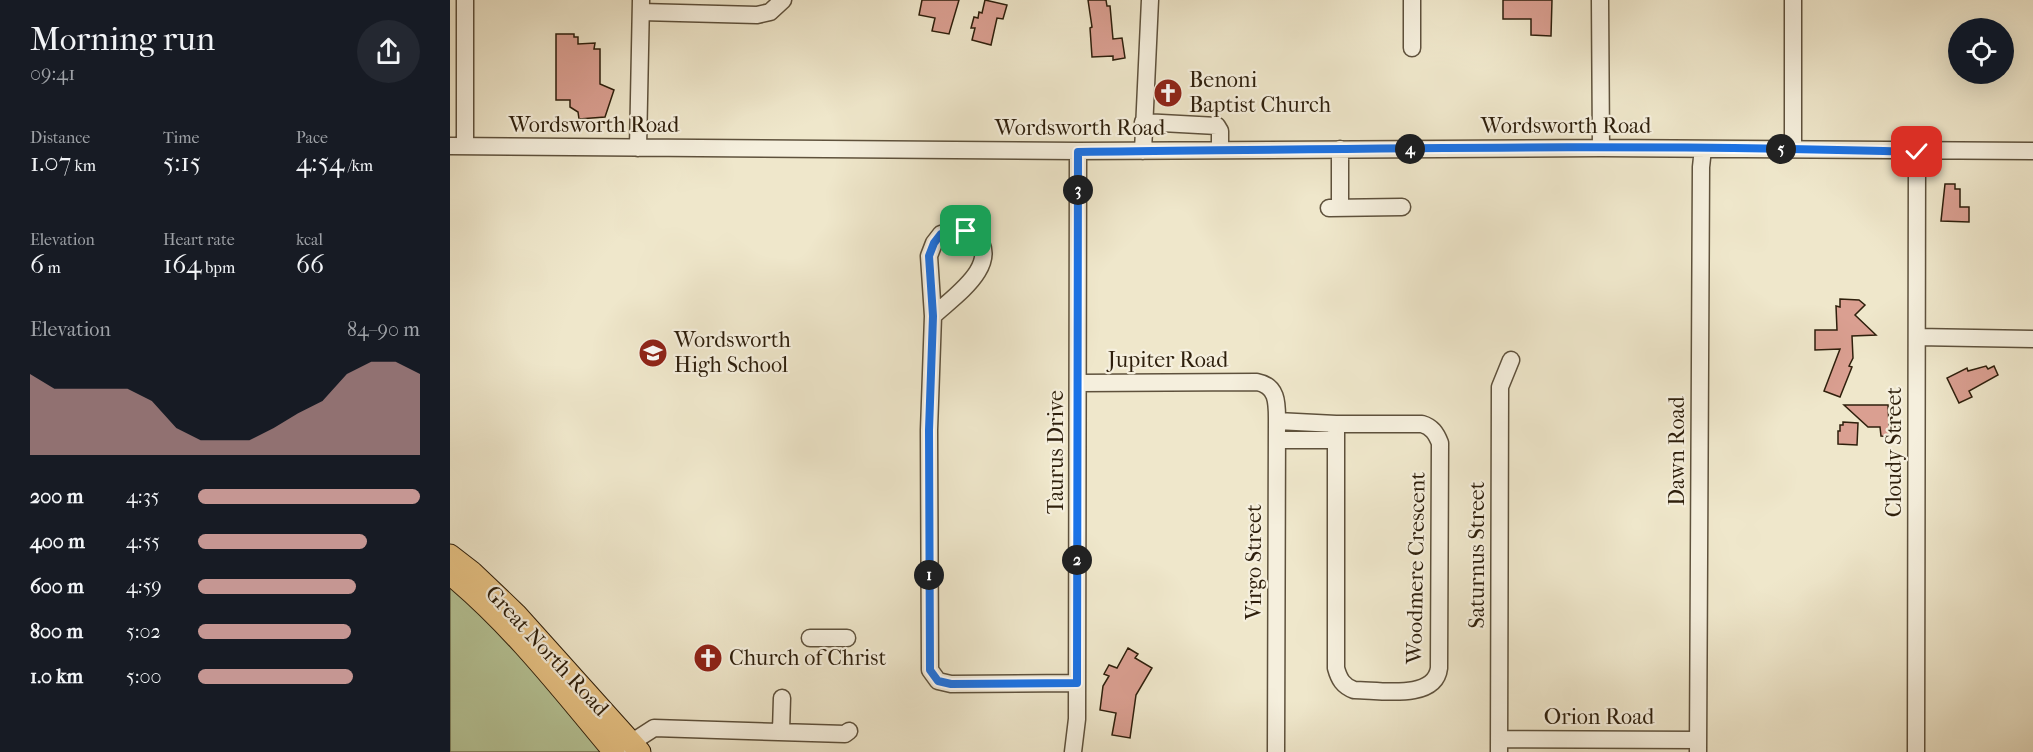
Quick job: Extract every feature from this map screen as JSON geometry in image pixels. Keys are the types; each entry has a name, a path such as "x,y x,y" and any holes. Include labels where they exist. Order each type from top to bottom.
{"main road":[{"name":"Great North Road","path":"450,555 516,614 626,749"},
{"name":"Great North Road","path":"450,574 626,749"}],"street":[{"path":"458,146 465,0"},
{"path":"638,148 641,6 757,15 770,12 783,0"},
{"path":"1143,151 1150,0"},
{"path":"1412,0 1412,48"},
{"path":"1600,0 1600,148"},
{"path":"1793,0 1793,148"},
{"path":"1143,122 1217,126 1220,131 1220,150"},
{"name":"Wordsworth Road","path":"458,146 1078,152 1600,148 1703,150 1793,148 1917,152 2033,151"},
{"path":"1340,149 1335,208 1402,207"},
{"name":"Dawn Road","path":"1698,746 1703,150"},
{"name":"Taurus Drive","path":"1073,752 1077,719 1078,152"},
{"name":"Cloudy Street","path":"1916,752 1917,152"},
{"path":"933,316 975,275 982,264 985,253 981,241 974,233 953,231 941,234 934,243 929,256 933,316 929,430 930,670 938,681 951,684 1077,683"},
{"path":"1917,337 2033,339"},
{"name":"Saturnus Street","path":"1499,746 1500,387 1511,360"},
{"name":"Jupiter Road","path":"1078,383 1257,382"},
{"name":"Virgo Street","path":"1257,382 1264,383 1274,393 1277,421 1276,752"},
{"name":"Woodmere Crescent","path":"1277,421 1336,432"},
{"name":"Woodmere Crescent","path":"1277,440 1336,432 1422,424 1431,428 1440,443 1439,668 1435,680 1424,689 1354,690 1344,685 1338,677 1336,668 1336,432"},
{"path":"810,638 847,638"},
{"path":"781,731 782,698"},
{"path":"626,749 654,728 845,734 849,731"},
{"name":"Orion Road","path":"1499,746 1698,746"}],"green space":[{"path":"450,581 482,611 606,752 450,752"}],"building":[{"path":"922,0 959,0 949,34 932,31 935,18 919,15"},
{"path":"985,0 1007,5 1003,19 997,18 991,45 972,40 975,28 971,28 974,17 978,18 979,12 982,13"},
{"path":"1088,0 1106,0 1107,6 1110,6 1113,39 1122,38 1125,58 1113,60 1113,56 1092,57 1090,28 1092,27"},
{"path":"1503,0 1552,0 1551,36 1531,35 1531,19 1503,19"},
{"path":"556,34 574,34 574,37 578,37 578,44 595,43 594,49 600,49 600,84 614,90 605,117 579,119 578,112 570,107 570,100 556,100"},
{"path":"1945,184 1955,184 1955,189 1960,189 1960,207 1969,207 1969,222 1941,221"},
{"path":"1840,299 1859,300 1865,305 1855,315 1876,335 1852,336 1853,358 1849,366 1852,367 1840,397 1824,391 1840,349 1815,350 1815,330 1837,330 1836,306 1840,307"},
{"path":"1986,366 1988,369 1994,366 1998,375 1969,391 1972,397 1959,403 1947,378 1967,368 1968,371"},
{"path":"1844,405 1888,405 1889,425 1895,425 1895,437 1881,436 1880,427 1868,427"},
{"path":"1843,422 1858,423 1857,445 1838,444 1838,431"},
{"path":"1128,648 1138,654 1135,658 1152,668 1136,695 1130,738 1112,735 1116,713 1100,710 1103,686 1109,676 1104,674 1109,665 1117,668"}],"place":[{"name":"Benoni Baptist Church","path":"1168,93"},
{"name":"Wordsworth High School","path":"653,353"},
{"name":"Church of Christ","path":"708,658"}],"route":[{"path":"966,231 941,234 934,243 929,256 933,316 929,430 929,666 938,681 951,684 1077,683 1078,152 1600,148 1703,150 1793,148 1917,152"}]}
